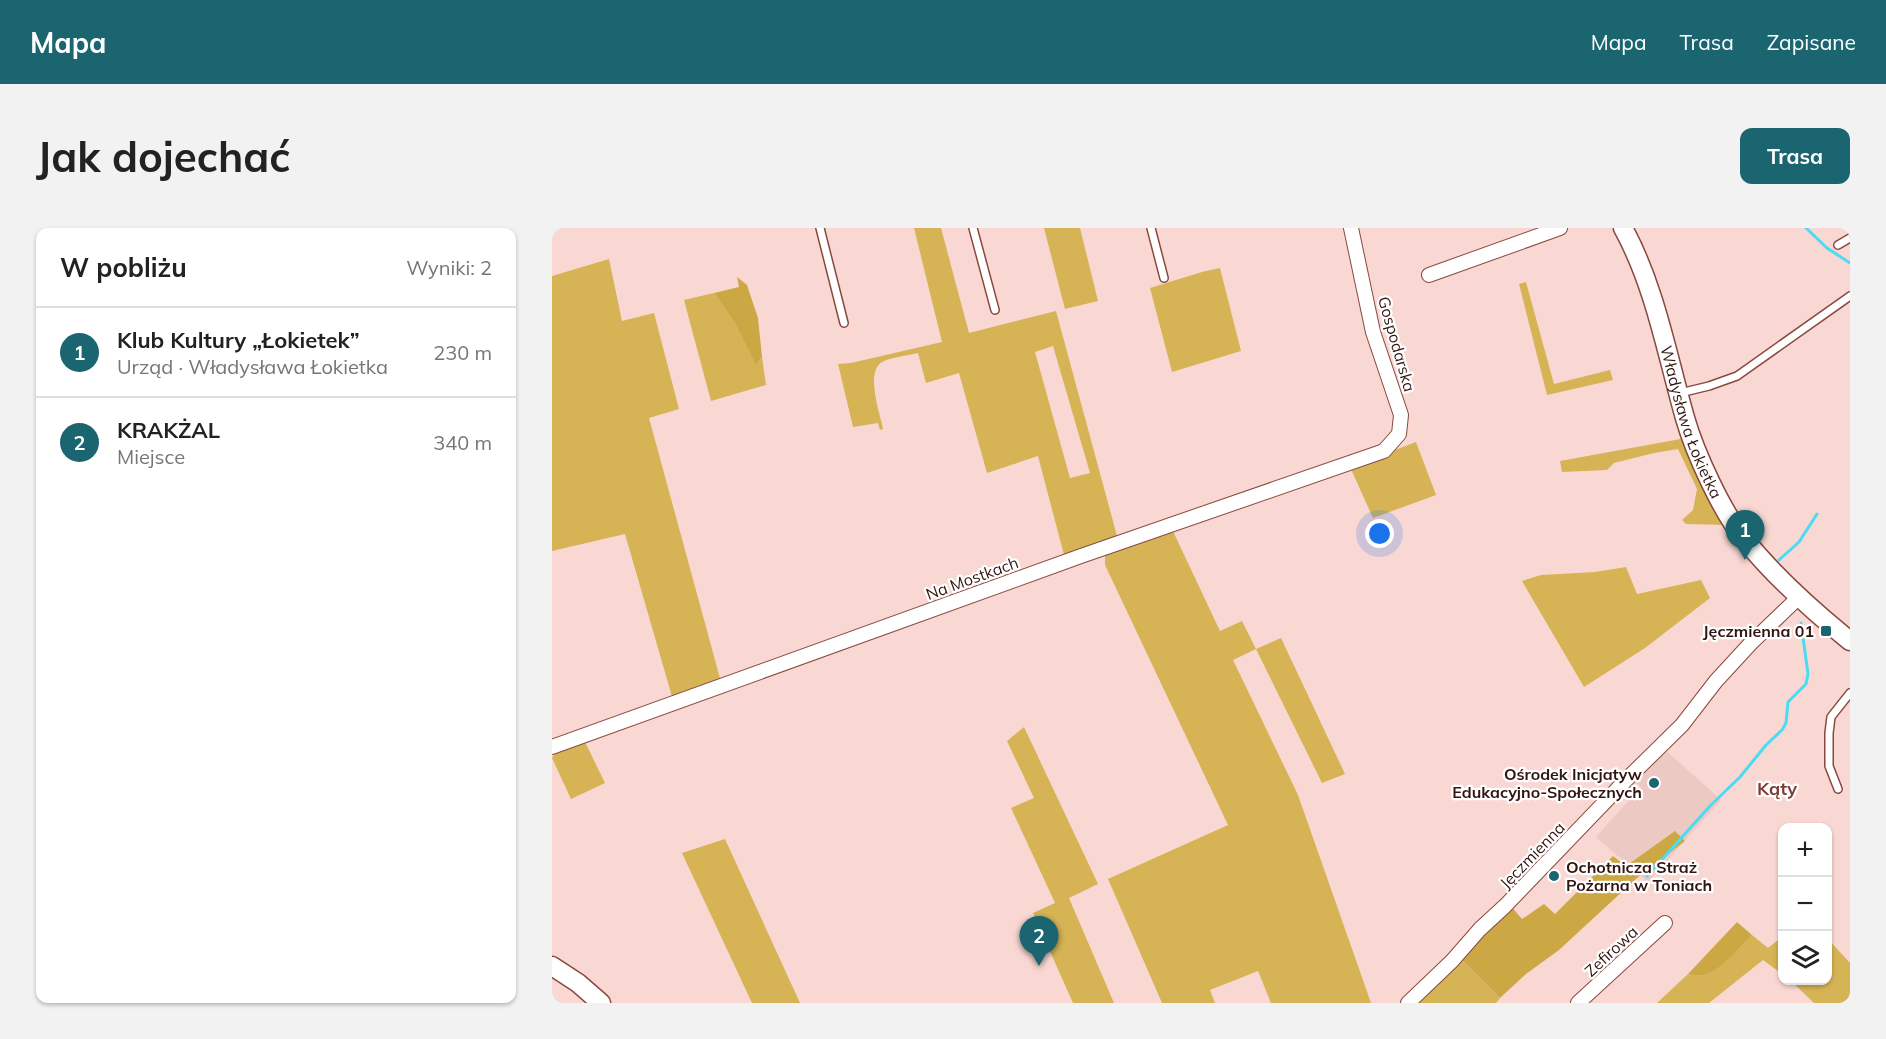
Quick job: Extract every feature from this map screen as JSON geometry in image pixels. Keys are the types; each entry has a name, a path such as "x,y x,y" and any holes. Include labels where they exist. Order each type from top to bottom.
{"street":[{"name":"Gospodarska","path":"1351,228 1373,332 1401,415 1399,434"},
{"path":"1429,275 1560,228"},
{"name":"Władysława Łokietka","path":"1623,228 1652,298 1686,420 1703,465 1735,525 1764,561 1850,641"},
{"name":"Na Mostkach","path":"552,747 1081,556 1384,451 1399,434"},
{"name":"Jęczmienna","path":"1408,1003 1452,961 1480,929 1682,725 1729,668 1800,596"},
{"name":"Zefirowa","path":"1578,1003 1665,923"},
{"path":"552,966 578,983 601,1003"}],"lane":[{"path":"820,228 844,323"},
{"path":"973,228 995,310"},
{"path":"1150,228 1164,278"},
{"path":"1838,245 1850,238"},
{"path":"1678,394 1737,376 1850,296"},
{"path":"1838,789 1828,766 1831,717 1850,693"}],"shaded area":[{"path":"914,228 941,228 969,333 1056,311 1117,536 1064,555 1038,456 987,473 959,373 926,383 918,353 886,360 877,367 874,383 883,429 880,430 878,423 853,427 838,364 942,342","holes":["1053,346 1090,473 1070,478 1035,352"]},
{"path":"1044,228 1080,228 1098,301 1065,309"},
{"path":"609,259 622,321 654,313 679,409 649,418 721,682 673,700 625,534 552,551 552,276"},
{"path":"1220,268 1241,351 1172,372 1150,288"},
{"path":"737,277 747,285 758,318 762,357 756,366 734,322 714,293 739,287"},
{"path":"1526,282 1554,384 1610,370 1613,380 1547,395 1519,284"},
{"path":"714,293 734,322 756,366 762,357 766,385 711,401 684,300"},
{"path":"1686,438 1726,525 1686,524 1682,520 1693,510 1697,489 1678,449 1614,463 1607,470 1562,472 1560,461"},
{"path":"1416,442 1436,495 1373,518 1350,467"},
{"path":"1171,527 1220,631 1242,621 1256,649 1233,660 1298,795 1371,1003 1271,1003 1258,971 1210,990 1215,1003 1162,1003 1108,879 1228,825 1105,565 1105,555"},
{"path":"1626,567 1637,594 1701,580 1710,598 1645,648 1584,687 1522,581 1541,575 1595,572"},
{"path":"1281,638 1345,774 1322,783 1256,649"},
{"path":"1024,727 1098,884 1069,898 1114,1003 1073,1003 1033,913 1055,903 1011,808 1034,798 1007,741"},
{"path":"584,740 605,783 571,799 552,758 557,750"},
{"path":"1663,748 1721,800 1648,882 1596,837 1641,787 1633,780"},
{"path":"1675,831 1685,841 1637,878 1559,950 1526,974 1500,998 1462,960 1510,905 1522,919 1544,904 1555,914 1613,856 1626,866"},
{"path":"725,839 800,1003 752,1003 682,853"},
{"path":"1737,922 1752,935 1739,949 1715,970 1697,976 1688,974"},
{"path":"1752,935 1768,948 1778,940 1778,971 1763,960 1709,1003 1657,1003 1688,974 1697,976 1706,974 1731,957"},
{"path":"1832,943 1850,963 1850,998 1842,1003 1814,1003 1795,985 1832,985"},
{"path":"1462,960 1500,998 1496,1003 1415,1003"}],"waterway":[{"path":"1806,228 1827,248 1850,263"},
{"path":"1779,560 1799,542 1817,514"},
{"path":"1647,876 1782,730 1786,723 1788,702 1806,684 1808,674 1801,623"}],"place":[{"name":"Klub Kultury „Łokietek”","path":"1745,560"},
{"name":"Jęczmienna 01","path":"1826,631"},
{"name":"Ośrodek Inicjatyw Edukacyjno-Społecznych","path":"1654,783"},
{"name":"Ochotnicza Straż Pożarna w Toniach","path":"1554,876"},
{"name":"KRAKŻAL","path":"1039,966"}],"district":[{"name":"Kąty","path":"1777,789"}]}
